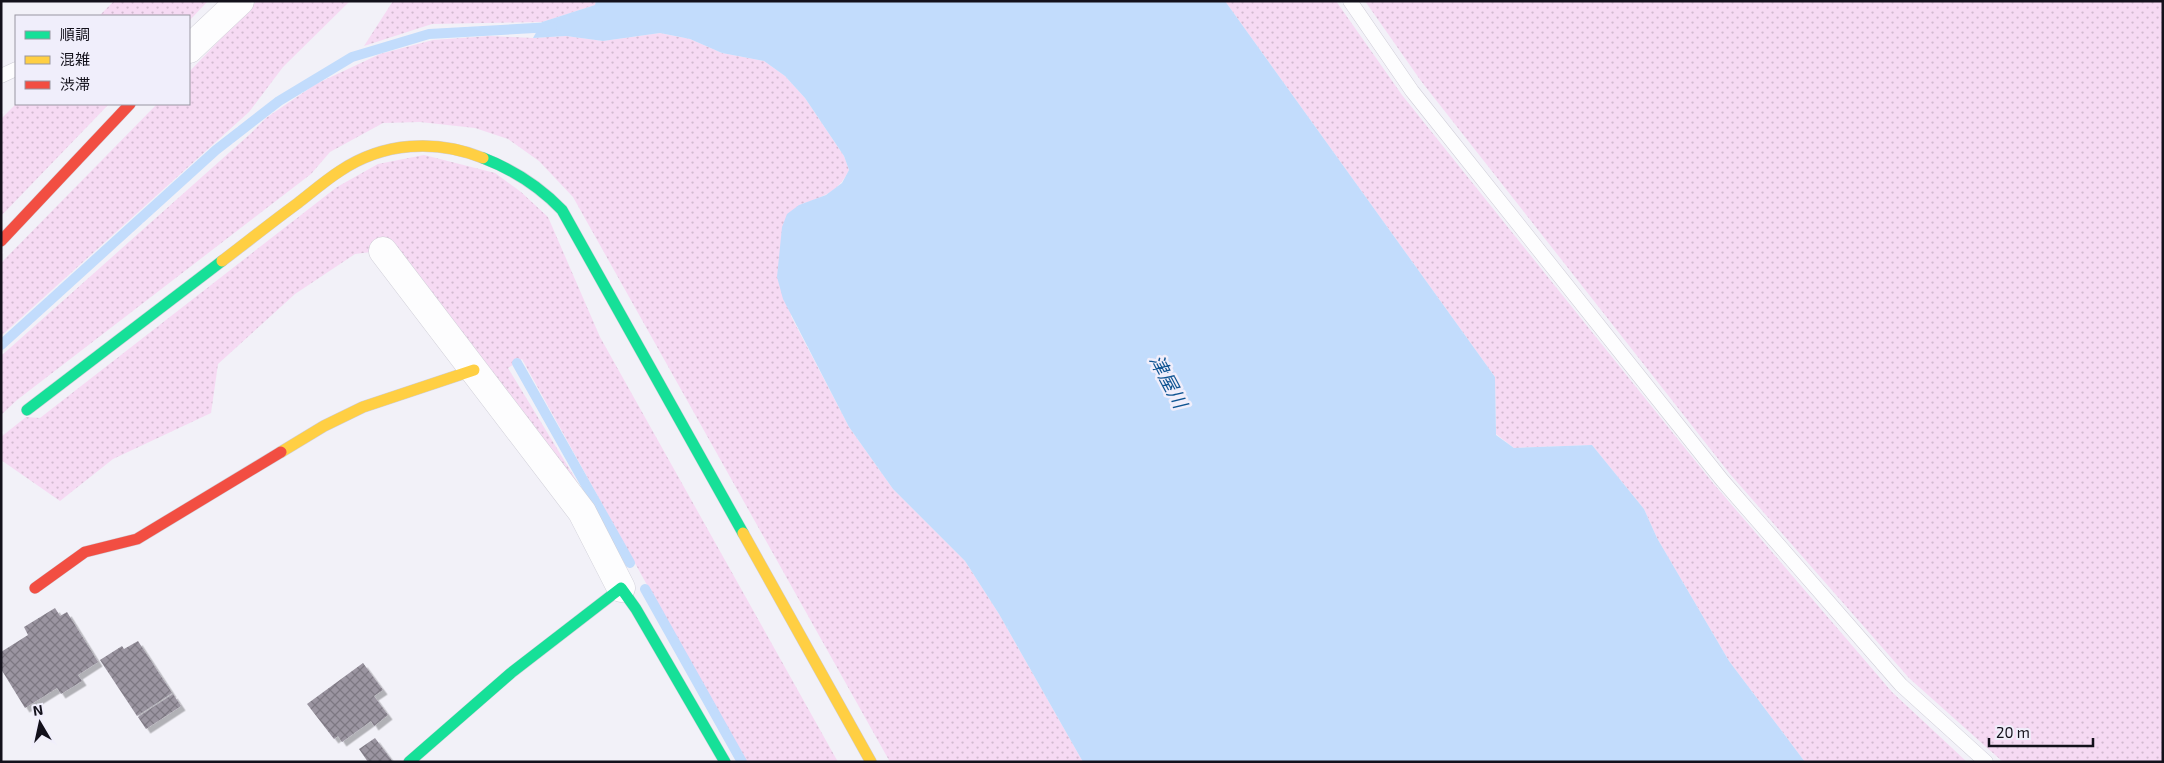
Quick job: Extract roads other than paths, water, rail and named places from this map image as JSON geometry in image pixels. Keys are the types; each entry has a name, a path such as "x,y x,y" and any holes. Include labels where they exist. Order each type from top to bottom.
{"street":[{"path":"190,48 240,1"},
{"path":"1,241 129,105"},
{"path":"27,410 341,170 379,152 412,146 444,148 472,153 503,165 533,183 562,210 872,762"},
{"path":"383,251 582,512 621,588 636,609 725,762"},
{"path":"35,588 85,552 137,539 324,426 362,407 474,370"},
{"path":"409,762 511,673 621,588"}],"lane":[{"path":"1350,1 1412,91 1722,480 1901,685 1986,762"},
{"path":"1,76 15,69"}],"water":[{"name":"津屋川","path":"596,1 1225,1 1495,377 1496,435 1514,448 1592,445 1644,509 1657,538 1729,661 1805,762 1083,762 999,614 965,561 893,489 849,427 783,299 777,277 782,227 787,214 799,205 826,195 842,183 849,170 844,156 805,98 785,76 764,61 722,53 690,39 660,33 603,41 566,36 533,38 542,22 595,5"}],"waterway":[{"path":"1,345 216,150 279,101 352,57 429,34 552,27"},
{"path":"517,363 630,563"},
{"path":"645,589 742,762"}]}
